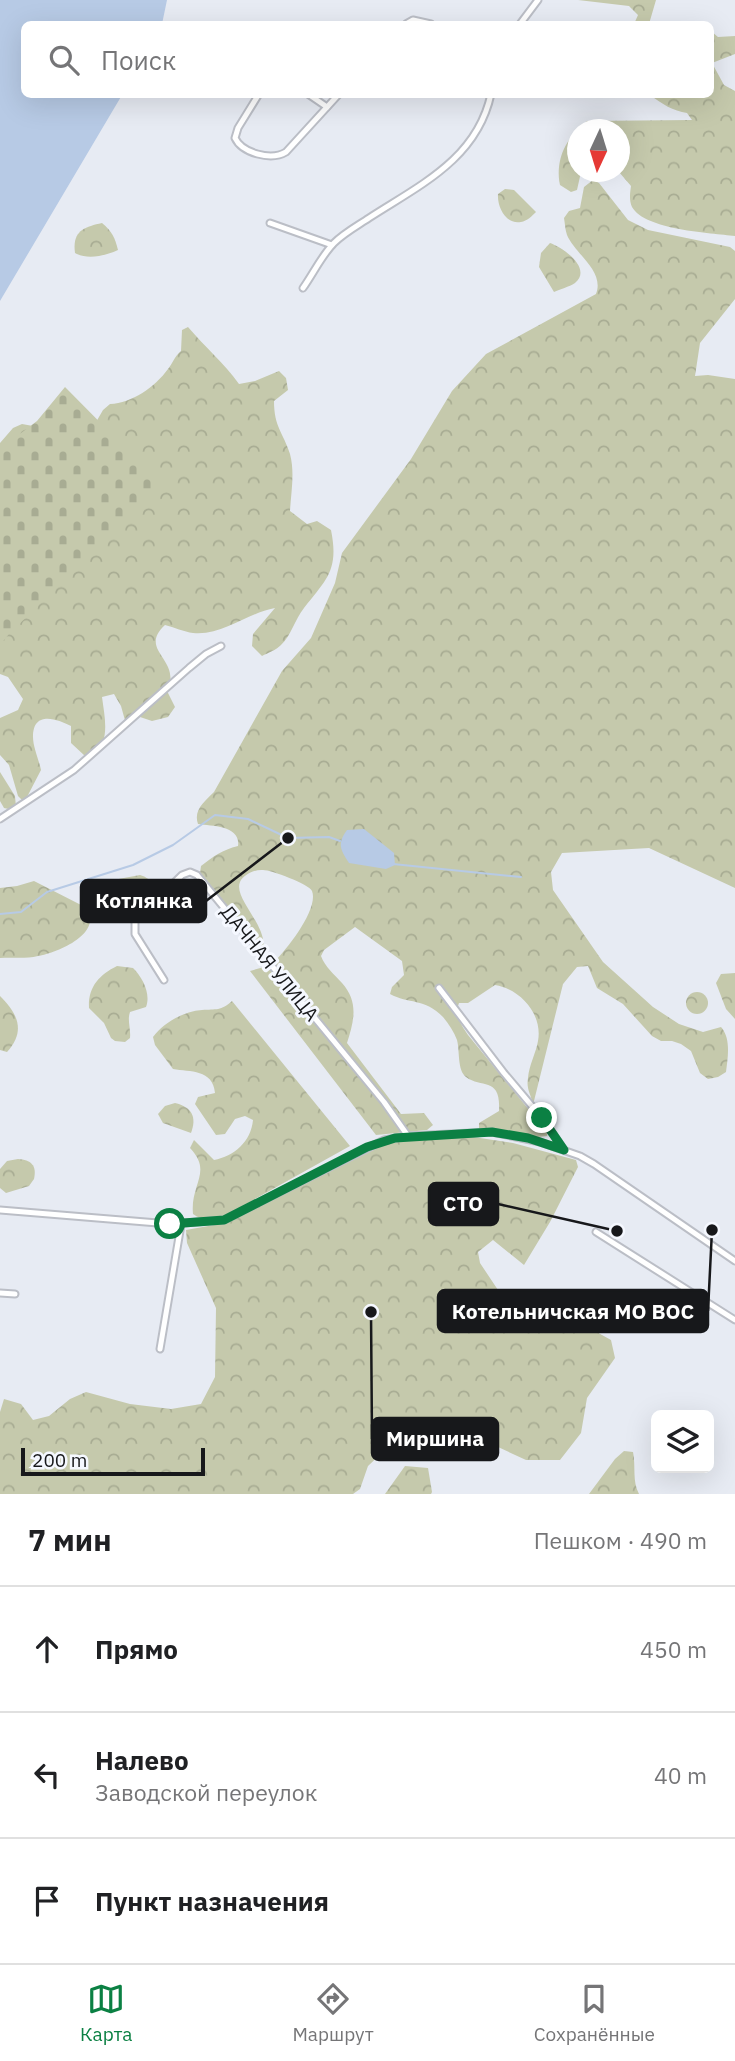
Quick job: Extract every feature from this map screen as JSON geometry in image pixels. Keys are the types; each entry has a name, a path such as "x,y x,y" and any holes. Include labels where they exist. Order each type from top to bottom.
{"street":[{"path":"522,21 538,0"},
{"path":"257,98 235,138 237,143 247,149 270,156 279,156 286,152 335,98"},
{"path":"313,98 327,107"},
{"path":"303,288 332,245 452,162 466,148 481,126 490,98"},
{"path":"270,223 332,245"},
{"path":"0,820 74,770 189,668 221,646"},
{"name":"ДАЧНАЯ УЛИЦА","path":"164,980 135,934 135,921 181,875 190,872 206,885 384,1102 408,1136"},
{"path":"439,988 542,1118 564,1150"},
{"path":"0,1210 181,1225 224,1220 383,1140 408,1136 492,1132 528,1138 564,1150 599,1167 735,1261"},
{"path":"160,1349 181,1225"},
{"path":"596,1232 735,1320"},
{"path":"0,1293 15,1294"}],"green space":[{"path":"578,0 656,0 650,21 635,21 638,15 629,6"},
{"path":"714,34 718,37 735,36 735,54 714,62"},
{"path":"714,67 724,85 735,91 735,236 695,232 664,225 639,215 632,207 631,186 628,182 630,182 630,121 692,120 687,113 677,111 654,98 714,98"},
{"path":"567,144 567,182 579,182 577,190 571,192 560,185 559,170"},
{"path":"590,182 599,183 628,220 648,230 730,247 735,251 735,299 700,343 695,376 735,379 735,888 649,848 562,853 551,872 553,890 603,962 653,1007 679,1024 703,1032 721,1027 728,1042 726,1072 708,1079 700,1073 691,1051 681,1044 661,1041 652,1036 623,1004 597,988 588,966 577,967 563,984 533,1105 528,1082 538,1041 537,1021 521,997 495,985 468,1003 459,1003 459,1020 468,1035 547,1132 547,1136 479,1128 479,1123 499,1111 499,1100 494,1088 463,1074 457,1040 443,1017 430,1007 390,994 392,987 404,975 402,961 355,927 324,950 321,956 351,997 354,1012 347,1043 401,1114 424,1113 433,1125 427,1130 376,1135 250,971 272,963 287,948 307,918 313,899 312,891 297,881 267,871 253,872 242,879 239,889 241,896 261,932 263,951 200,873 201,866 210,859 238,846 238,839 225,828 198,824 197,814 214,792 282,671 311,638 335,583 342,553 411,459 452,391 486,354 596,294 598,286 593,270 567,235 564,218 569,211 580,208 584,187"},
{"path":"505,189 514,190 536,212 521,222 511,221 501,209 498,199 498,194"},
{"path":"102,223 113,235 118,250 96,256 75,253 77,235 90,226"},
{"path":"550,243 568,253 580,271 580,277 575,283 554,292 539,267 541,253"},
{"path":"188,327 239,384 279,371 286,378 288,390 274,401 274,410 290,454 290,511 307,524 317,521 331,530 332,565 325,581 301,612 284,641 262,656 252,646 253,634 275,608 225,628 204,633 165,625 156,642 170,671 167,691 175,707 168,717 152,721 137,716 126,724 114,694 102,697 104,738 102,745 91,758 71,743 71,726 53,719 41,720 34,728 33,737 41,770 27,797 22,800 18,796 9,765 0,755 0,718 18,710 23,699 8,677 0,674 0,443 13,428 22,424 88,436 103,410 110,404 135,397 163,376 181,351 182,330"},
{"path":"65,387 162,485 0,645 0,449 37,421"},
{"path":"0,772 15,796 16,807 13,810 4,808 0,801"},
{"path":"140,875 149,880 155,888 156,897 148,913 139,917 128,916 111,906 103,892 113,880"},
{"path":"34,881 85,907 90,916 89,925 77,940 57,951 33,957 0,958 0,888"},
{"path":"117,966 133,968 147,992 146,1007 130,1012 130,1038 125,1042 111,1038 104,1023 89,1008 90,994 96,982"},
{"path":"735,973 735,1019 726,1009 716,983 721,974"},
{"path":"697,992 705,995 708,1003 705,1011 697,1014 689,1011 686,1003 689,995"},
{"path":"0,996 15,1016 18,1030 7,1052 0,1050"},
{"path":"232,1001 350,1146 230,1213 207,1219 193,1214 200,1164 190,1148 194,1140 214,1160 228,1155 245,1141 253,1120 245,1116 235,1119 225,1134 216,1135 195,1104 198,1097 215,1093 210,1080 200,1073 173,1069 155,1045 153,1037 162,1027 181,1015 221,1008"},
{"path":"175,1103 186,1107 192,1114 191,1133 163,1123 158,1114 165,1106"},
{"path":"460,1135 513,1143 576,1160 578,1167 524,1265 493,1240 478,1252 480,1263 504,1299 534,1316 593,1330 611,1340 615,1358 587,1398 581,1433 560,1460 526,1460 461,1430 387,1448 368,1466 360,1489 353,1494 0,1494 0,1412 4,1399 21,1404 33,1420 49,1416 70,1399 86,1392 130,1404 171,1409 201,1404 215,1377 216,1308 187,1243 186,1230 225,1223 392,1141"},
{"path":"18,1159 32,1164 35,1170 34,1179 29,1186 6,1193 0,1188 0,1169 7,1161"},
{"path":"624,1451 633,1452 639,1494 589,1494 615,1459"},
{"path":"405,1466 428,1468 431,1494 385,1494"}],"water":[{"path":"0,0 167,0 163,21 21,21 21,98 120,98 0,301"},
{"path":"364,829 394,853 395,865 386,869 349,863 342,850 342,839 347,830"}],"waterway":[{"path":"0,914 21,912 47,892 133,865 173,845 215,815 248,819 288,838 329,837 340,841"},
{"path":"393,864 521,877"}],"place":[{"name":"Котлянка","path":"288,838"},
{"name":"Котельничская МО ВОС","path":"712,1230"},
{"name":"СТО","path":"617,1231"},
{"name":"Миршина","path":"371,1312"}],"route":[{"path":"170,1224 224,1220 383,1140 408,1136 492,1132 528,1138 564,1150 542,1118"}]}
